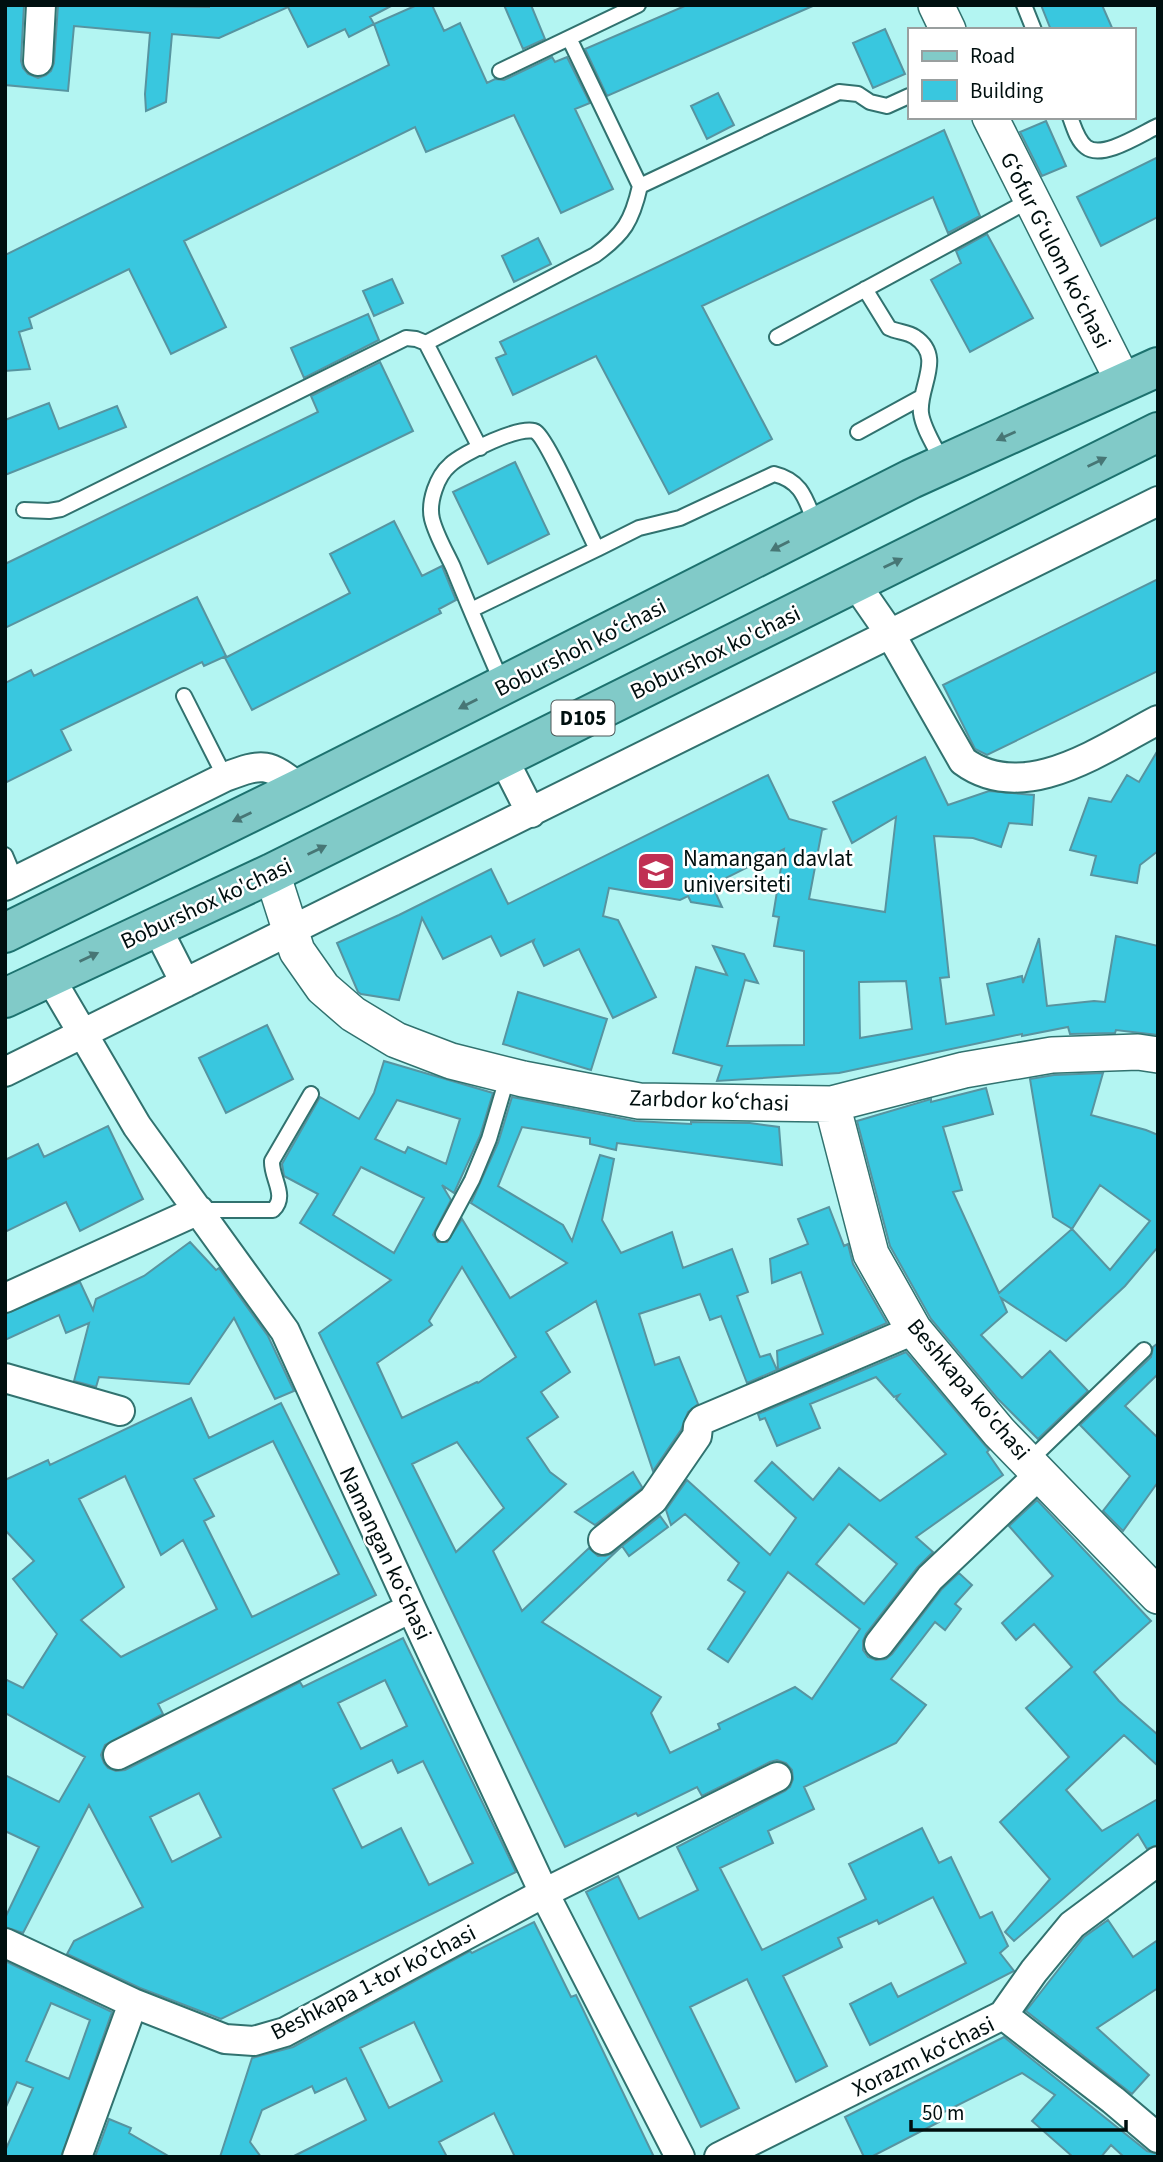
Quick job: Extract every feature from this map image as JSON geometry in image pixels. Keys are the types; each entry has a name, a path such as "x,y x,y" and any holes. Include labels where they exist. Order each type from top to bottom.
{"main road":[{"name":"Boburshoh koʻchasi","path":"5,933 944,464 1158,367"},
{"path":"1124,383 1153,434"},
{"name":"Boburshox ko'chasi","path":"5,998 271,873 1153,434"}],"street":[{"path":"38,61 41,5"},
{"path":"936,5 947,28"},
{"name":"Gʻofur Gʻulom koʻchasi","path":"991,119 1124,383"},
{"path":"5,1072 1158,501"},
{"path":"855,583 891,635 963,761 979,772 1018,779 1060,771 1158,720"},
{"path":"502,758 531,813"},
{"path":"9,874 253,766 269,766 300,788"},
{"name":"Zarbdor koʻchasi","path":"271,873 297,951 323,988 353,1014 396,1040 451,1061 508,1075 639,1101 832,1104 964,1070 1052,1055 1138,1052 1158,1055"},
{"path":"156,926 185,983"},
{"name":"Namangan koʻchasi","path":"49,976 137,1126 285,1331 544,1893 680,2157"},
{"name":"Beshkapa ko'chasi","path":"832,1104 871,1254 914,1330 999,1432 1158,1596"},
{"path":"5,1298 199,1210"},
{"path":"603,1540 653,1500 697,1436 702,1420 914,1330"},
{"path":"5,1378 120,1411"},
{"path":"879,1644 930,1578 1034,1468"},
{"path":"118,1755 411,1608"},
{"name":"Beshkapa 1-tor koʼchasi","path":"5,1943 133,2003 225,2039 254,2041 285,2032 544,1893 777,1777"},
{"name":"Xorazm koʻchasi","path":"719,2157 1003,2015 1034,1970 1072,1925 1158,1861"},
{"path":"77,2157 133,2003"},
{"path":"1003,2015 1158,2137"}],"lane":[{"path":"500,71 638,5"},
{"path":"1024,5 1033,28"},
{"path":"426,343 595,255 615,240 627,226 635,210 640,186 569,38"},
{"path":"640,186 839,92 858,94 870,102 887,106 908,96"},
{"path":"1071,119 1079,139 1087,148 1097,151 1109,150 1158,126"},
{"path":"777,337 1030,200"},
{"path":"865,289 889,328 913,335 922,344 930,359 930,369 920,398 921,416 944,464"},
{"path":"24,510 61,509 406,338 426,343 480,448"},
{"path":"858,432 920,398"},
{"path":"503,686 432,518 436,485 449,465 518,431 528,428 538,432 597,549"},
{"path":"471,610 639,528 680,518 774,474 787,477 800,488 817,527"},
{"path":"184,696 225,777"},
{"path":"443,1234 472,1180 489,1139 508,1075"},
{"path":"199,1210 274,1210 279,1205 281,1196 272,1170 272,1161 311,1094"},
{"path":"1034,1468 1144,1350"}],"building":[{"path":"5,5 24,5 21,61 28,74 38,78 51,71 54,63 58,5 393,5 370,17 374,24 349,37 345,29 308,47 288,7 219,38 172,34 166,102 146,111 150,33 74,26 68,91 5,85"},
{"path":"417,5 432,5 444,31 460,23 487,83 495,79 504,80 552,57 555,62 567,57 590,103 575,109 613,189 561,213 514,115 426,152 415,127 184,241 226,327 171,354 129,269 29,318 32,328 19,332 30,369 5,371 5,255 389,65 374,24"},
{"path":"504,5 531,5 545,39 523,49"},
{"path":"687,5 815,5 607,96 585,49"},
{"path":"1041,5 1102,5 1112,28 1050,28"},
{"path":"885,29 905,74 873,88 853,43"},
{"path":"718,93 734,125 707,139 691,106"},
{"path":"1046,121 1066,166 1042,176 1020,132"},
{"path":"944,130 980,216 948,233 933,197 702,306 772,439 669,494 596,356 513,395 496,358 506,354 500,342"},
{"path":"1158,157 1158,217 1101,246 1077,197"},
{"path":"987,234 1033,318 970,352 931,280 961,263 956,251"},
{"path":"538,238 551,264 514,282 502,256"},
{"path":"392,279 403,303 374,316 363,291"},
{"path":"368,314 379,340 304,378 291,348"},
{"path":"380,362 413,431 5,628 5,564 318,412 311,396"},
{"path":"49,403 59,429 117,406 126,427 5,475 5,420"},
{"path":"515,462 549,534 488,564 453,492"},
{"path":"394,521 422,576 442,566 456,600 439,609 441,613 252,710 225,658 350,593 330,554"},
{"path":"1158,579 1158,671 987,755 975,749 943,685"},
{"path":"197,597 226,656 204,666 202,662 61,730 71,750 5,783 5,683 31,670 34,676"},
{"path":"1158,750 1158,851 1140,865 1137,883 1091,875 1096,856 1070,850 1089,798 1111,802 1127,775 1139,782"},
{"path":"925,757 948,805 989,791 1034,795 1032,825 1009,823 1001,847 973,838 934,836 949,977 940,978 946,1024 994,1015 987,984 1022,976 1023,983 1039,938 1047,1006 1105,1002 1116,936 1158,946 1158,1035 1116,1030 1115,1033 1070,1034 1068,1027 1022,1034 839,1073 717,1081 722,1066 673,1053 696,967 727,975 713,946 744,954 758,983 745,980 727,1046 804,1045 804,951 774,946 779,917 773,916 784,849 712,885 722,907 691,902 688,896 680,900 609,888 603,916 618,920 656,997 613,1018 579,949 544,966 534,940 501,956 491,936 443,959 422,918 399,1000 358,992 337,943 491,869 508,904 768,775 789,819 825,829 822,830 809,899 885,912 896,817 852,843 833,802","holes":["906,981 912,1029 860,1038 859,982"]},
{"path":"518,992 607,1019 591,1070 503,1044"},
{"path":"267,1025 293,1079 226,1113 199,1058"},
{"path":"384,1061 493,1093 480,1136 454,1193 442,1185 451,1200 433,1235 438,1242 447,1242 462,1219 510,1298 567,1263 471,1203 498,1143 512,1097 635,1121 750,1123 779,1127 782,1165 617,1143 616,1150 590,1144 590,1138 522,1127 498,1186 563,1225 572,1241 600,1155 614,1159 602,1220 621,1253 672,1232 683,1268 732,1249 748,1292 737,1296 760,1357 770,1354 777,1370 747,1383 721,1316 710,1320 700,1294 639,1314 655,1365 679,1357 698,1404 688,1412 681,1430 653,1471 596,1301 546,1332 570,1372 541,1392 558,1417 527,1438 550,1472 566,1484 493,1551 522,1611 589,1548 598,1556 613,1553 660,1516 668,1527 629,1556 622,1546 542,1622 661,1697 651,1713 670,1753 720,1729 718,1724 795,1687 812,1699 860,1629 788,1572 728,1662 708,1649 745,1592 728,1580 739,1563 685,1514 671,1525 666,1510 687,1480 770,1555 796,1518 755,1481 772,1462 813,1500 839,1468 880,1501 946,1454 896,1399 899,1395 894,1397 876,1377 810,1404 820,1428 777,1446 765,1418 760,1420 758,1414 906,1352 989,1450 987,1452 1003,1475 916,1537 933,1552 917,1568 866,1634 863,1650 868,1657 886,1659 942,1589 959,1573 972,1585 955,1604 961,1609 945,1630 935,1622 891,1679 926,1705 896,1743 804,1787 814,1809 768,1831 773,1843 720,1868 762,1950 866,1899 849,1864 922,1828 939,1863 951,1857 980,1918 992,1912 1008,1946 1000,1953 1014,1971 870,2045 850,2004 891,1983 898,1997 966,1963 933,1897 879,1924 877,1920 838,1938 842,1947 783,1976 827,2066 796,2082 747,1979 690,2007 739,2108 701,2127 586,1892 618,1876 639,1919 698,1890 677,1847 785,1791 793,1779 792,1770 786,1763 777,1760 770,1762 702,1796 697,1787 565,1847 319,1333 391,1280 300,1223 318,1194 284,1176 282,1164 320,1097 359,1119 374,1093","holes":["397,1100 460,1119 446,1164 408,1147 405,1153 375,1139","361,1167 424,1198 394,1253 333,1215","462,1267 516,1357 478,1383 402,1418 377,1363 432,1325 429,1321","457,1442 504,1508 456,1552 412,1464","849,1524 897,1564 864,1604 816,1564"]},
{"path":"1103,1073 1091,1115 1158,1135 1158,1247 1125,1286 1066,1341 1001,1298 1007,1312 981,1335 1022,1378 1050,1351 1088,1391 1038,1439 997,1398 931,1319 890,1246 857,1121 931,1099 931,1102 986,1088 993,1114 943,1127 962,1190 953,1192 999,1293 1072,1229 1053,1217 1030,1079","holes":["1100,1185 1150,1221 1110,1270 1072,1229"]},
{"path":"108,1126 143,1199 80,1231 66,1202 5,1232 5,1160 38,1144 44,1157"},
{"path":"829,1207 844,1246 848,1244 853,1264 887,1323 778,1370 777,1351 823,1334 801,1272 772,1283 770,1259 808,1244 798,1219"},
{"path":"190,1242 216,1270 219,1268 268,1336 294,1391 275,1399 234,1318 189,1384 99,1377 96,1387 74,1381 89,1323 66,1333 59,1315 5,1340 5,1314 80,1282 93,1310 96,1299 144,1276"},
{"path":"1158,1343 1158,1374 1125,1406 1158,1438 1158,1482 1123,1531 1103,1511 1130,1476 1080,1425 1151,1357 1153,1347"},
{"path":"191,1398 209,1438 281,1403 376,1595 158,1704 163,1714 105,1745 101,1755 104,1763 116,1771 125,1770 300,1682 303,1687 403,1638 516,1872 221,2019 140,1988 67,1954 74,1941 143,1907 89,1805 23,1933 5,1927 5,1918 39,1847 5,1831 5,1775 59,1802 85,1757 5,1713 5,1679 23,1688 57,1634 13,1579 34,1561 5,1530 5,1480 48,1460 50,1465","holes":["273,1441 339,1574 252,1617 204,1521 214,1516 194,1479","125,1476 161,1555 183,1540 217,1609 121,1657 81,1620 124,1587 79,1499","385,1680 407,1726 361,1749 338,1703","392,1760 398,1773 423,1761 473,1863 429,1885 401,1828 362,1848 333,1789","199,1793 221,1837 172,1862 150,1817"]},
{"path":"633,1472 641,1489 595,1525 575,1512"},
{"path":"1037,1500 1151,1621 1094,1672 1119,1701 1158,1735 1158,1766 1124,1735 1066,1790 1102,1831 1158,1799 1158,1845 1147,1849 1138,1834 1014,1941 1005,1932 1050,1879 1000,1822 1069,1757 1026,1708 1072,1667 1034,1624 1016,1640 1002,1623 1053,1576 1009,1526"},
{"path":"1108,1920 1133,1957 1158,1940 1158,1988 1097,2028 1149,2075 1132,2094 1026,2011 1084,1937"},
{"path":"534,1922 571,1997 576,1995 654,2157 515,2157 494,2113 439,2142 447,2157 292,2157 366,2120 346,2078 315,2093 312,2086 262,2110 250,2142 261,2157 220,2157 252,2058 293,2047 470,1951 472,1953","holes":["414,2022 442,2081 389,2108 360,2048"]},
{"path":"5,1961 112,2012 61,2157 5,2157 5,2151 33,2088 17,2082 5,2109","holes":["51,2003 90,2020 69,2079 26,2061"]},
{"path":"1004,2037 1147,2151 1158,2154 1158,2157 1124,2157 1111,2145 1101,2157 1073,2157 1032,2121 1055,2095 1022,2073 936,2116 939,2122 871,2157 864,2157 845,2117"},
{"path":"109,2119 131,2128 129,2133 170,2157 95,2157"}],"place":[{"name":"Namangan davlat universiteti","path":"656,871"}]}
